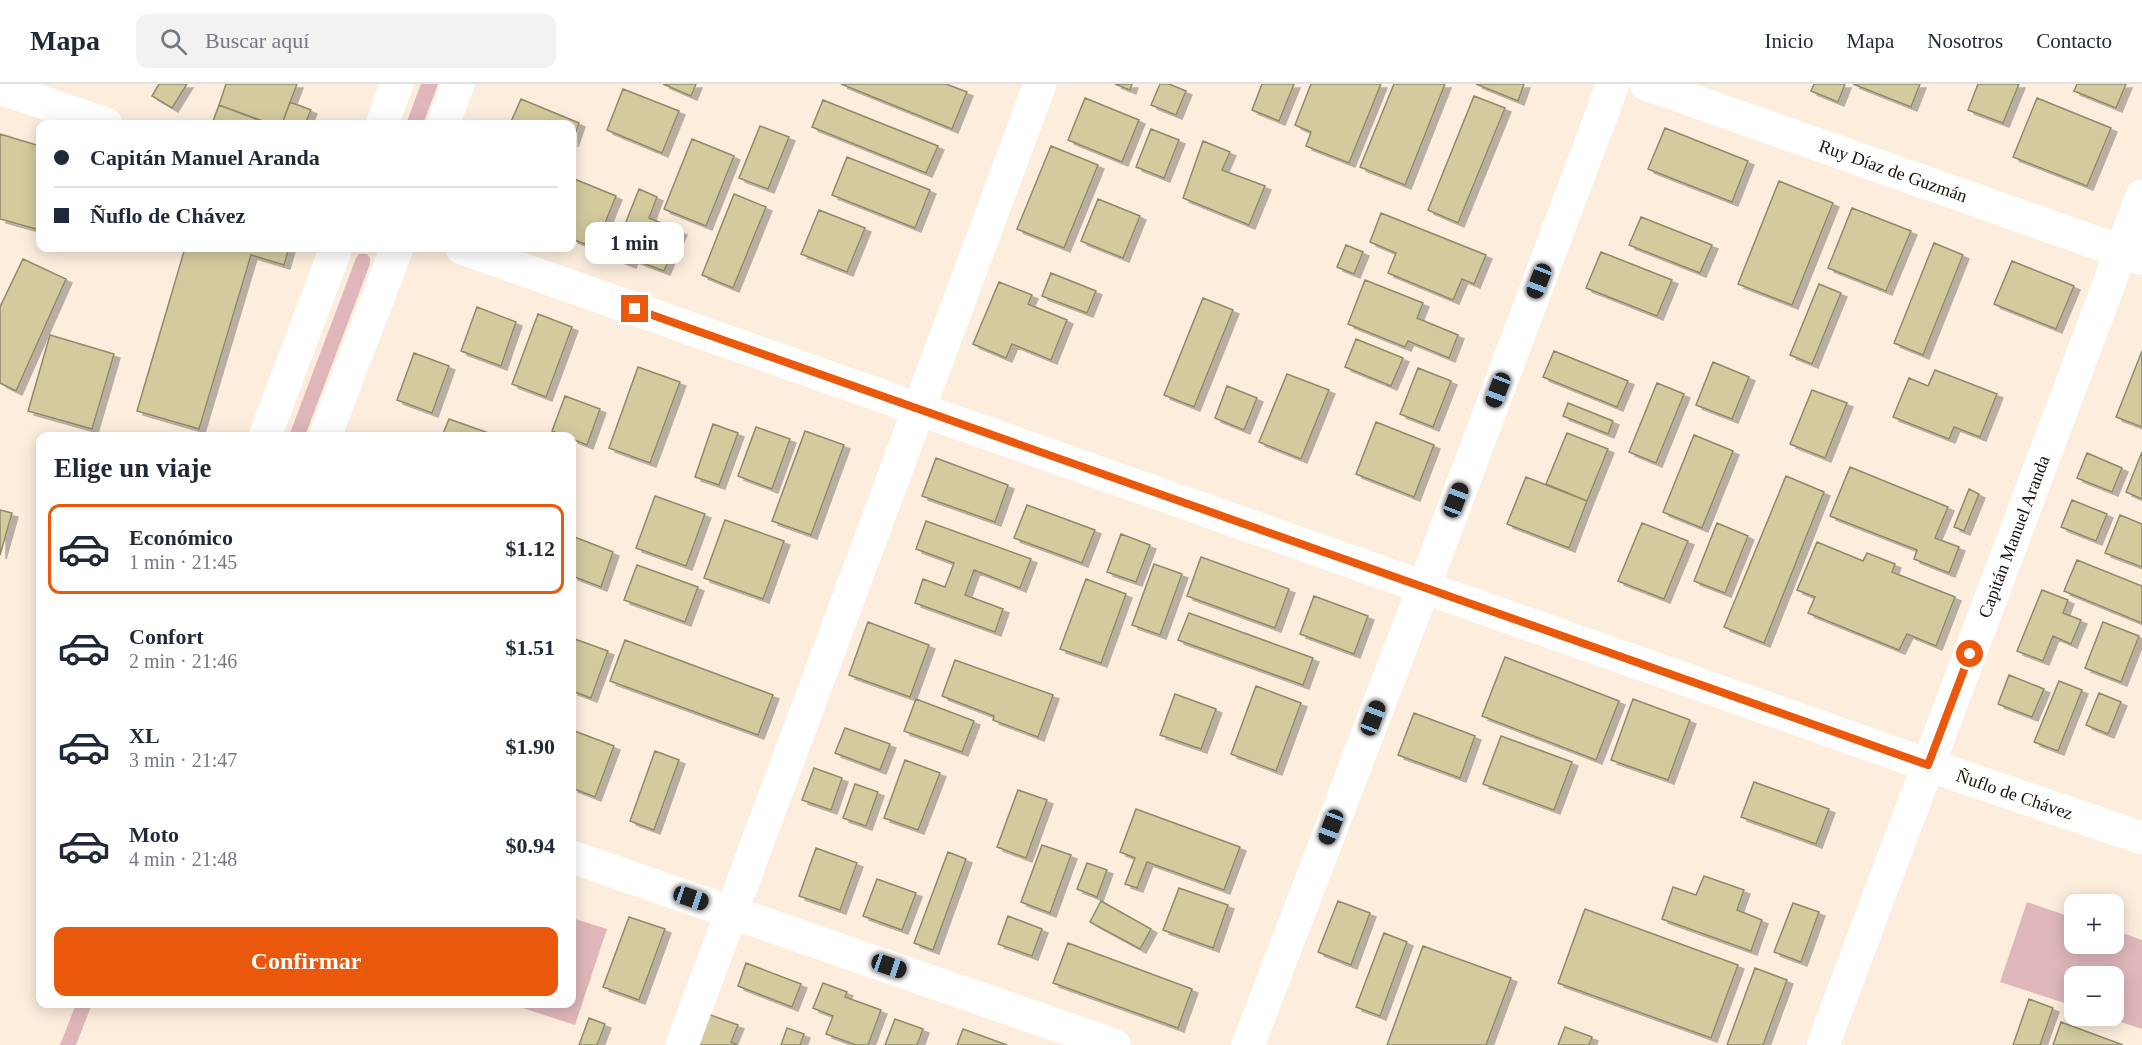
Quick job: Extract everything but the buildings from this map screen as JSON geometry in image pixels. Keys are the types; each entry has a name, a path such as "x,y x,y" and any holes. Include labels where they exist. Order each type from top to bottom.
{"street":[{"path":"384,120 398,84"},
{"path":"444,120 458,84"},
{"path":"682,1045 1040,84"},
{"path":"1248,1045 1424,587 1613,84"},
{"name":"Ruy Díaz de Guzmán","path":"1646,84 2132,255"},
{"path":"0,88 94,120"},
{"name":"Capitán Manuel Aranda","path":"1823,1045 1928,765 2132,255 2142,196"},
{"path":"267,432 334,252"},
{"path":"327,432 394,252"},
{"name":"Ñuflo de Chávez","path":"473,252 1928,765 2142,838"},
{"path":"576,858 1114,1045"}],"shaded area":[{"path":"421,84 438,84 424,120 408,120"},
{"path":"359,254 367,254 370,264 307,432 291,432"},
{"path":"2027,902 2064,915 2064,954 2124,954 2124,934 2142,940 2142,1029 2124,1023 2124,966 2064,966 2064,1003 2000,982"},
{"path":"576,919 607,929 575,1025 522,1008 576,1008"},
{"path":"74,1008 90,1008 76,1045 60,1045"}],"route":[{"path":"635,309 1928,765 1970,654"}]}
